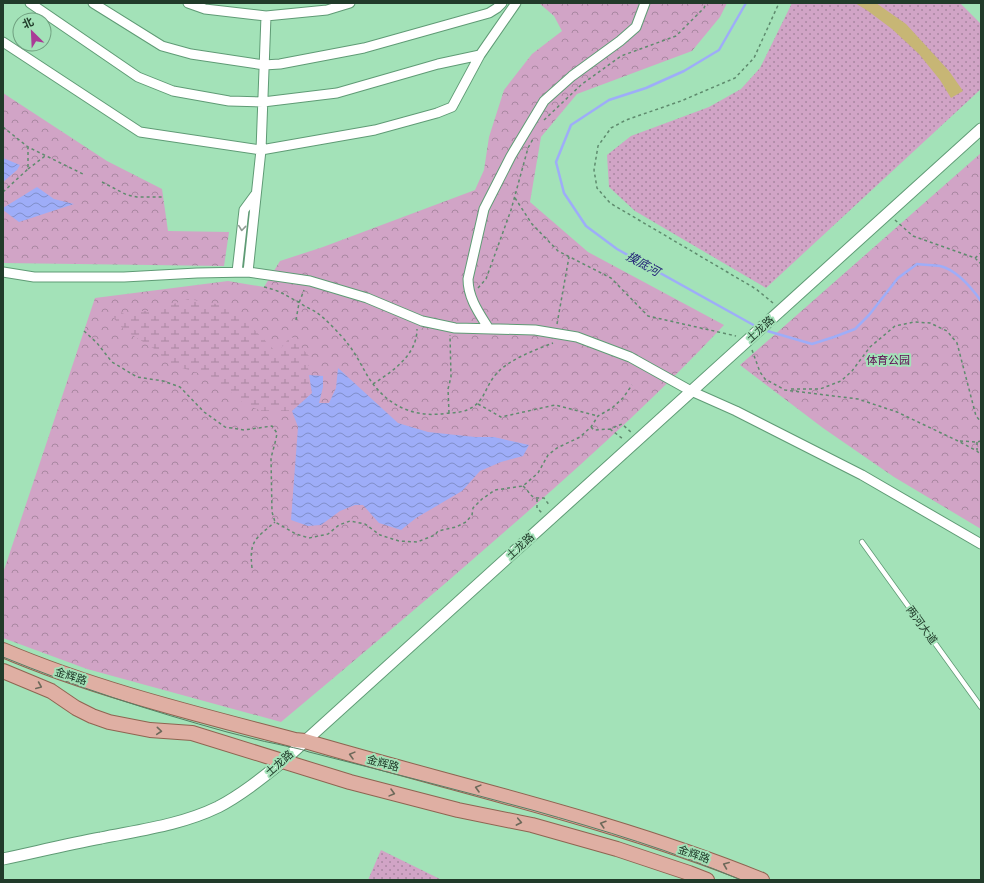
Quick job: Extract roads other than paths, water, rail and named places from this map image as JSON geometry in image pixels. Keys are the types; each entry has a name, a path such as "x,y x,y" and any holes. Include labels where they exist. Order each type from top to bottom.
{"main road":[{"name":"金辉路","path":"3,650 37,664 156,703 295,740 305,741 604,824 720,863 762,880"},
{"name":"金辉路","path":"3,671 51,691 76,708 109,722 150,730 192,734 350,782 458,810 532,825 617,849 706,880"}],"street":[{"path":"30,3 138,77 173,91 229,101 263,102 337,93 438,64 480,55"},
{"path":"93,3 162,46 191,54 264,65 280,64 364,48 489,14 502,3"},
{"path":"188,3 205,9 266,16 327,10 350,3"},
{"path":"3,42 140,132 261,150 375,130 437,113 452,107 480,55 516,3"},
{"path":"489,328 468,290 468,279 484,209 511,156 544,101 572,76 620,41 636,27 645,3"},
{"path":"248,272 261,150 266,16"},
{"name":"土龙路","path":"3,859 66,844 169,825 218,807 252,786 282,762 981,129"},
{"path":"238,272 244,210 256,193"},
{"path":"3,272 34,277 248,272 306,280 367,298 417,319 450,327 535,330 577,337 630,357 691,391 736,411 862,475 981,544"}],"lane":[{"name":"两河大道","path":"862,542 981,707"}],"water":[{"path":"3,158 20,165 17,170 3,182"},
{"path":"37,187 54,199 74,204 19,222 3,210 3,208"},
{"path":"338,368 398,423 428,432 475,437 494,437 529,445 523,456 501,462 480,471 462,491 416,518 401,530 379,523 363,505 355,505 340,511 321,525 308,526 291,520 298,427 292,411 312,393 309,375 323,376 323,387 319,403 329,403 336,388"}],"waterway":[{"name":"摸底河","path":"746,3 719,50 684,71 646,88 609,100 571,125 556,162 564,193 586,226 617,249 757,327"},
{"name":"摸底河","path":"764,330 812,344 855,329 869,315 898,278 917,264 940,266 952,271 968,285 981,301"}],"tram line":[{"path":"3,657 114,698 170,716 532,810 664,850 741,880"}],"park label":[{"name":"体育公园","path":"888,360"}]}
